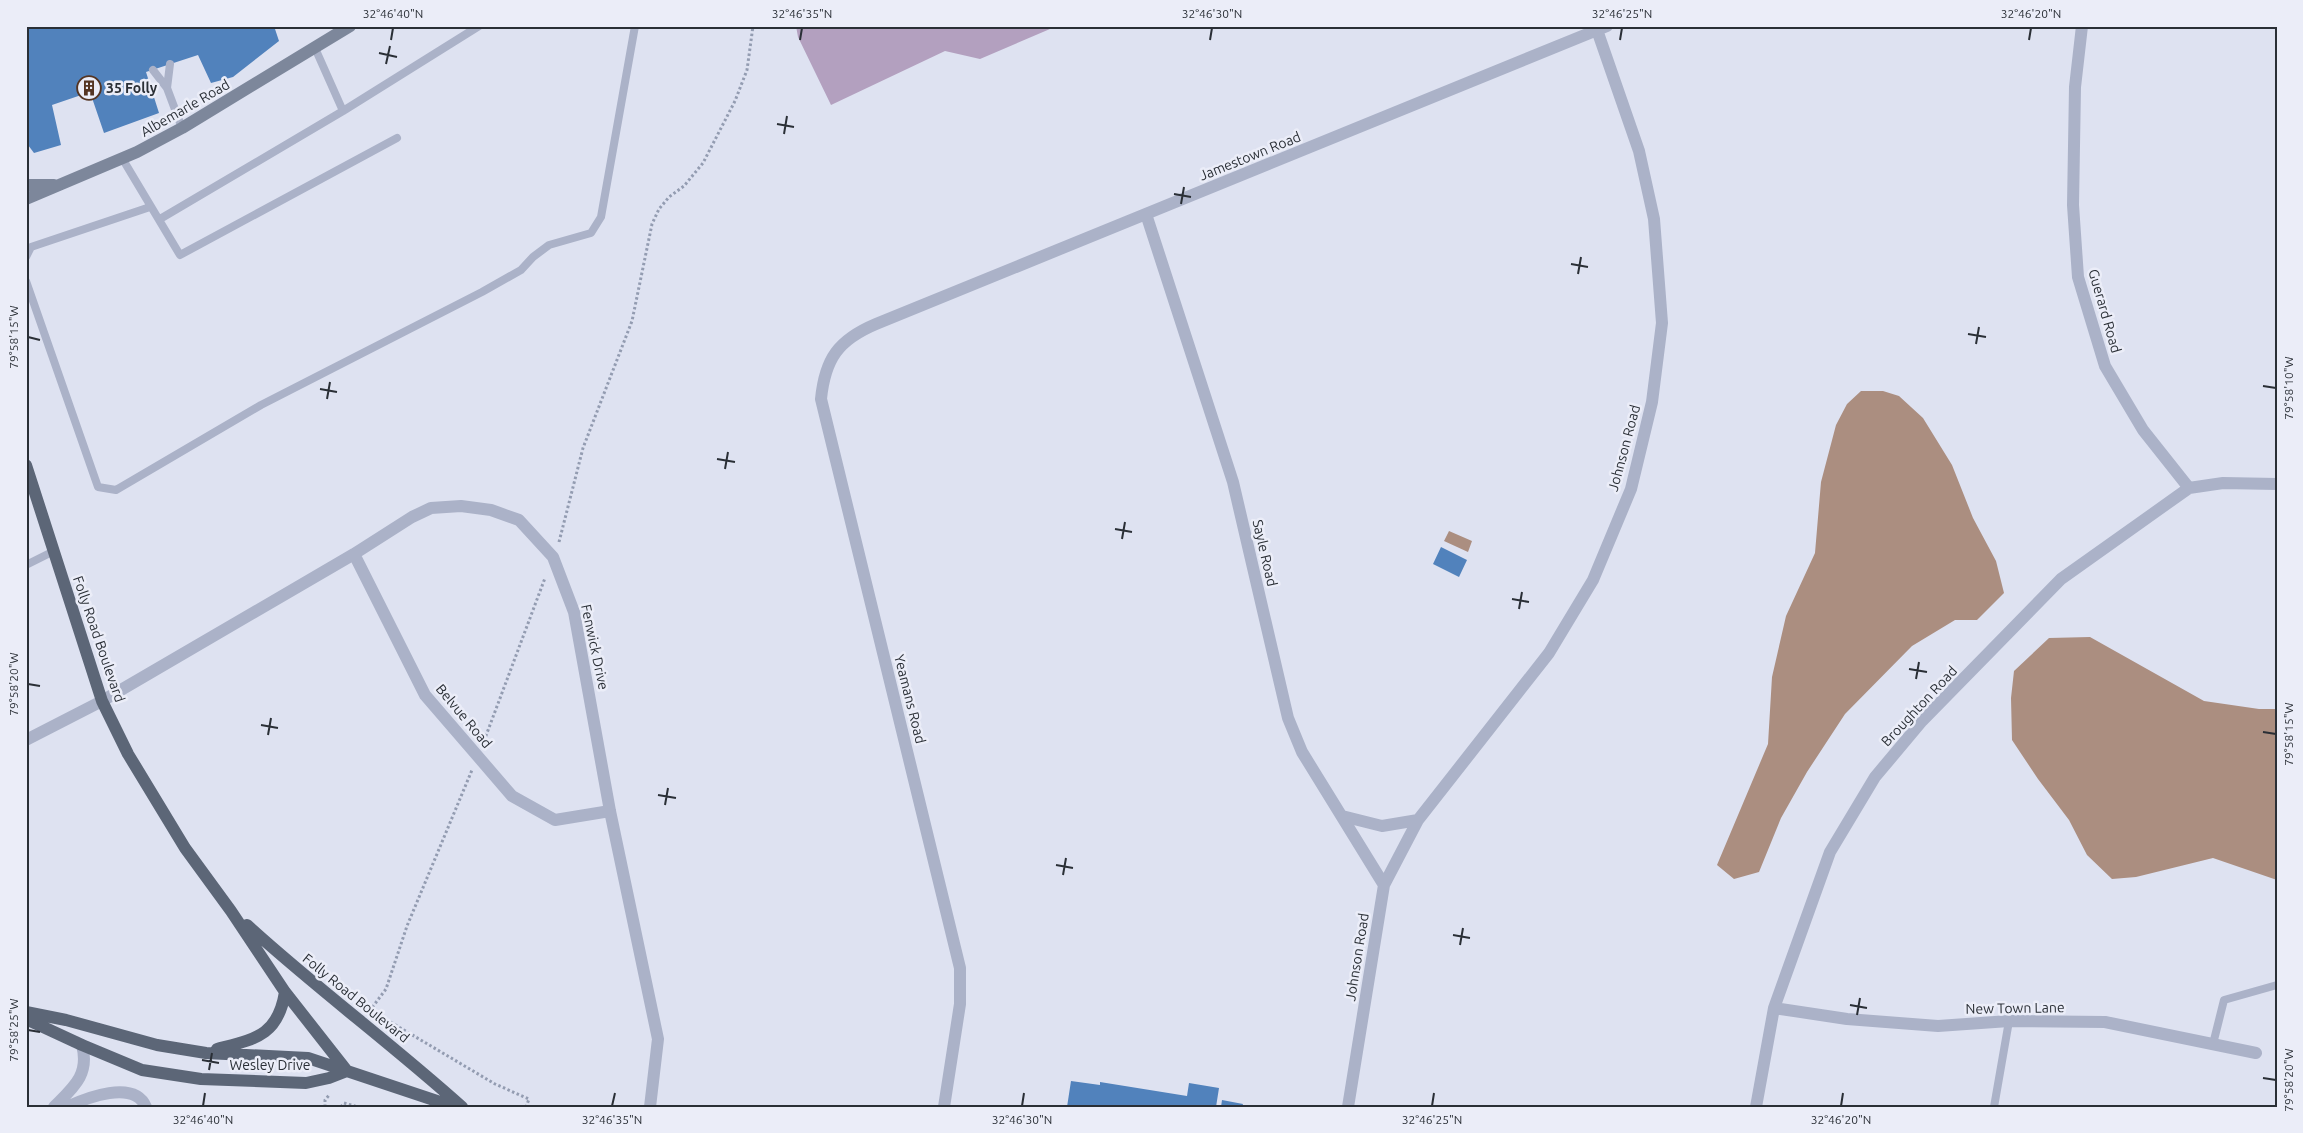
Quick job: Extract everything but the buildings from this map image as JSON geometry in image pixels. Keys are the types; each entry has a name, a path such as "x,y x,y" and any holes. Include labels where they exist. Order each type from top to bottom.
{"main road":[{"name":"Folly Road Boulevard","path":"27,470 102,701 128,754 185,848 231,911 285,992 347,1071"},
{"name":"Folly Road Boulevard","path":"231,911 293,967 407,1058 462,1107"},
{"path":"206,1053 242,1042 261,1034 276,1024 283,1008 285,992"},
{"name":"Wesley Drive","path":"26,1012 66,1020 157,1045 206,1053 308,1058 347,1071"},
{"name":"Wesley Drive","path":"26,1019 142,1070 201,1079 306,1083 329,1078 347,1071"},
{"path":"347,1071 454,1107"}],"street":[{"name":"Albemarle Road","path":"26,199 122,158 182,128 350,26"},
{"name":"Guerard Road","path":"2082,26 2075,86 2073,195 2078,277 2105,366 2143,430 2189,488"},
{"name":"Jamestown Road","path":"876,324 1602,28"},
{"name":"Johnson Road","path":"1348,1107 1384,885 1418,820 1549,653 1593,580 1631,489 1652,402 1662,323 1654,219 1639,151 1602,28"},
{"path":"26,185 61,185"},
{"name":"Sayle Road","path":"1146,214 1233,482 1288,718 1302,752 1384,885"},
{"name":"Yeamans Road","path":"876,324 855,332 838,347 823,376 821,399 960,968 960,1004 944,1107"},
{"name":"Broughton Road","path":"1756,1107 1774,1008 1830,852 1875,777 1922,721 2061,579 2189,488 2222,482 2277,484"},
{"name":"Fenwick Drive","path":"26,740 102,701 354,554 412,517 431,508 461,506 491,510 519,520 553,557 574,612 610,811 658,1039 650,1107"},
{"name":"Belvue Road","path":"354,554 425,695 512,796 555,820 610,811"},
{"path":"1342,816 1382,826 1418,820"},
{"name":"New Town Lane","path":"1774,1008 1847,1019 1938,1026 2009,1021 2105,1022 2256,1053"},
{"path":"54,1107 77,1084 86,1058 82,1045"},
{"path":"67,1107 85,1098 115,1092 132,1094 144,1102 146,1107"}],"lane":[{"path":"160,219 343,111 479,26"},
{"path":"26,281 98,487 116,490 261,405 482,292 521,270 533,257 549,245 591,234 602,217 635,26"},
{"path":"315,48 343,111"},
{"path":"167,88 170,64"},
{"path":"153,70 167,88 182,128"},
{"path":"122,158 180,255 397,138"},
{"path":"26,257 31,247 150,207"},
{"path":"26,566 54,551"},
{"path":"2212,1044 2224,1000 2277,985"},
{"path":"1994,1107 2009,1021"}],"path":[{"path":"526,1107 529,1098 495,1084 464,1068 407,1034 370,1009 386,989 407,926 478,757 564,530 583,448 632,321 652,224 659,209 669,197 684,186 703,163 731,110 747,70 753,26"},
{"path":"342,1105 358,1107"}],"shaded area":[{"path":"796,26 1057,26 980,59 945,51 831,105 798,37"},
{"path":"1861,391 1883,391 1899,396 1923,418 1952,465 1973,518 1996,561 2004,593 1977,620 1955,620 1912,646 1845,714 1807,772 1781,818 1759,872 1734,879 1717,865 1768,744 1772,677 1786,616 1815,553 1821,482 1836,425 1847,404"},
{"path":"1449,531 1472,541 1468,552 1444,541"},
{"path":"2090,637 2204,701 2259,709 2277,709 2277,880 2213,858 2136,877 2112,879 2087,855 2069,820 2012,740 2011,698 2014,671 2049,638"}],"place":[{"name":"35 Folly","path":"89,88"}]}
